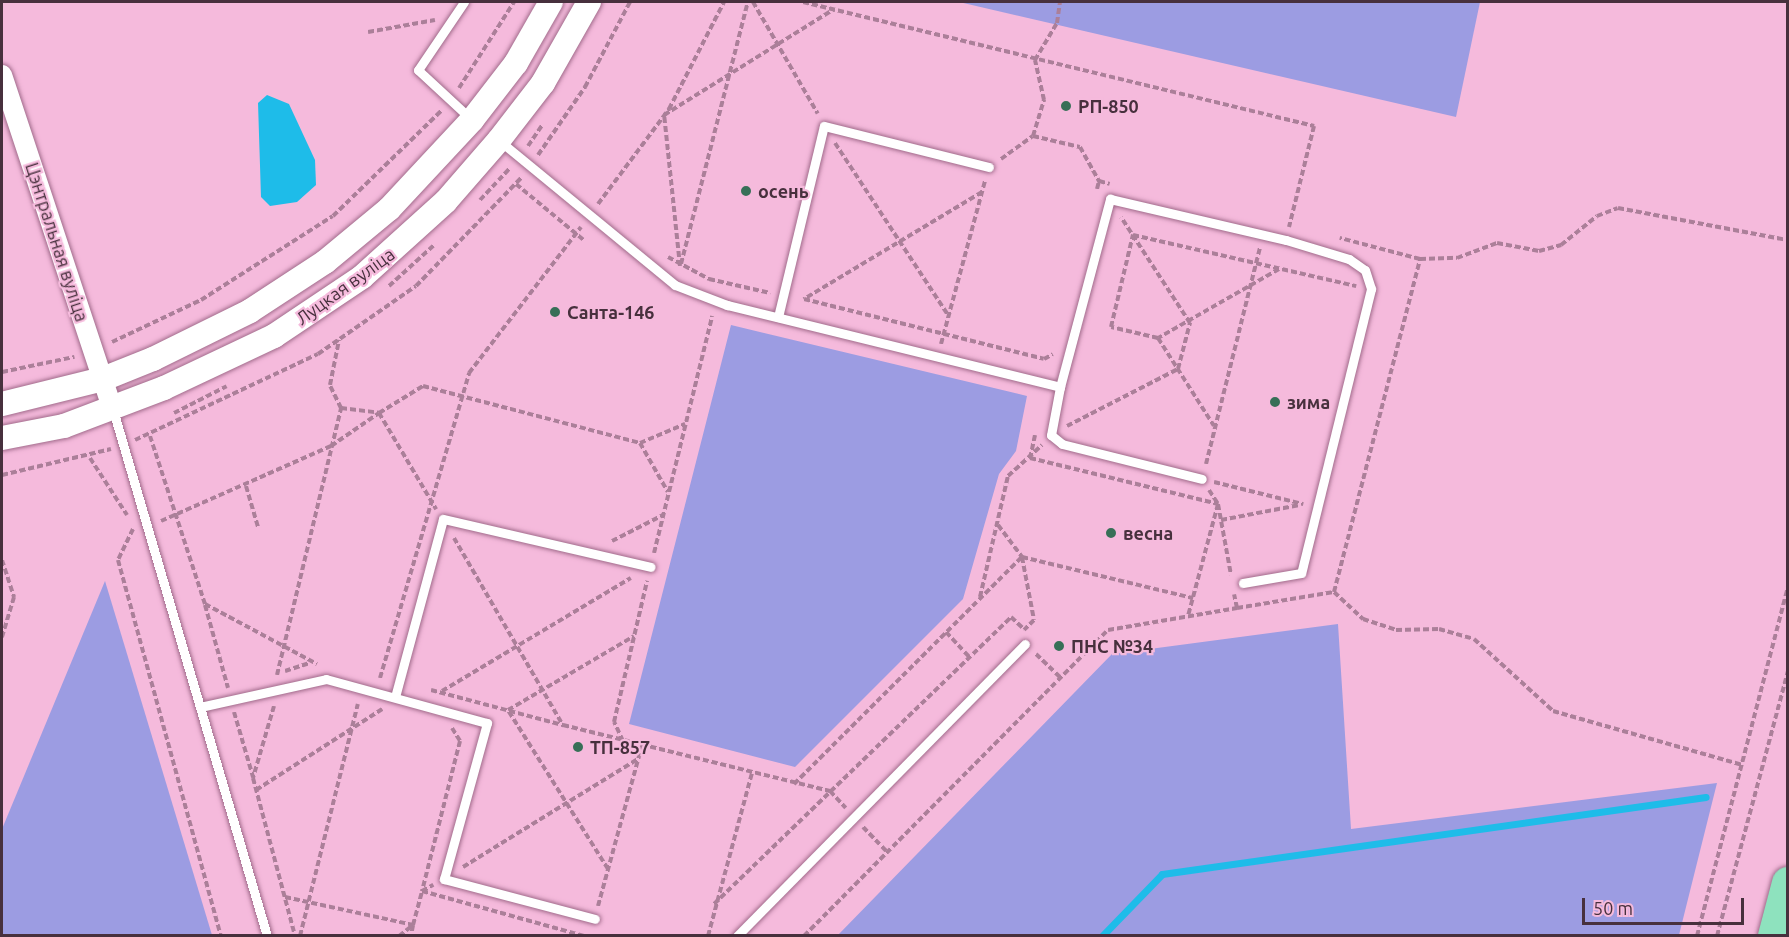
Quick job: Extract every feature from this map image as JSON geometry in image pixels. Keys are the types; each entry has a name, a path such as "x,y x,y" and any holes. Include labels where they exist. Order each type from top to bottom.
{"highway":[{"path":"1774,936 1788,883"}],"street":[{"name":"Луцкая вуліца","path":"2,404 103,379 240,316 300,280 389,209 472,120 516,63 550,2"},
{"name":"Луцкая вуліца","path":"2,438 113,410 274,336 321,306 399,246 499,140 543,83 589,2"},
{"name":"Цэнтральная вуліца","path":"2,75 113,410"}],"lane":[{"path":"464,2 418,70 472,120"},
{"path":"778,317 824,126 989,167"},
{"path":"499,140 675,285 716,300 778,317 1060,387"},
{"path":"1202,479 1062,444 1051,435 1060,387 1110,199 1286,240 1349,259 1365,270 1371,290 1301,573 1243,583"},
{"path":"113,410 267,936"},
{"path":"395,697 442,519 651,567"},
{"path":"737,936 1025,644"},
{"path":"200,707 277,686 326,679 487,723 444,879 595,919"}],"path":[{"path":"2,372 93,351 201,300 333,216 449,100 514,2"},
{"path":"373,676 380,678 459,396 519,301 590,215 664,115 724,2"},
{"path":"675,285 726,77 748,2"},
{"path":"753,2 778,42 824,126 949,316"},
{"path":"803,2 1314,126 1286,240"},
{"path":"938,357 989,167 1033,136 1044,100 1035,60 1057,23 1060,2"},
{"path":"664,115 834,9"},
{"path":"368,32 444,18"},
{"path":"664,115 680,266"},
{"path":"980,597 1008,476 1051,435 1178,369 1190,323 1110,199 1080,147 1033,136"},
{"path":"1099,181 1122,186"},
{"path":"1096,193 1099,181"},
{"path":"516,184 585,241"},
{"path":"804,299 982,192"},
{"path":"600,202 609,209"},
{"path":"1333,236 1420,259 1457,258 1497,243 1539,251 1561,245 1597,216 1618,208 1788,240"},
{"path":"1279,223 1301,228"},
{"path":"1133,235 1358,286 1355,298"},
{"path":"1133,235 1111,327 1158,338 1190,323 1279,269"},
{"path":"1237,608 1218,504 1202,479 1263,235"},
{"path":"662,252 680,266 709,279 804,299 1044,359 1057,352"},
{"path":"1334,592 1420,259"},
{"path":"624,742 614,722 716,300"},
{"path":"1158,338 1215,427"},
{"path":"297,936 253,778 275,703 284,648 341,408 330,385 339,339"},
{"path":"134,528 175,515 246,486 331,446 423,386 640,443 686,424"},
{"path":"341,408 379,413"},
{"path":"379,413 520,644 563,725 624,742 830,791"},
{"path":"150,436 205,604 284,648 321,665"},
{"path":"640,443 669,493"},
{"path":"90,458 134,528"},
{"path":"1202,479 1304,504"},
{"path":"246,486 258,527"},
{"path":"1304,504 1306,492"},
{"path":"430,500 442,502"},
{"path":"1188,616 1218,504"},
{"path":"1221,520 1304,504"},
{"path":"603,539 615,541 663,515"},
{"path":"997,524 1022,557 1034,620 1024,629"},
{"path":"134,528 118,560 221,936"},
{"path":"1022,557 1192,598"},
{"path":"794,784 1022,557"},
{"path":"2,561 14,597 2,637"},
{"path":"441,692 651,567"},
{"path":"1697,936 1788,586"},
{"path":"804,936 1108,630 1334,592"},
{"path":"1334,592 1363,619 1396,630 1439,629 1474,639 1553,711 1742,765"},
{"path":"714,904 1011,617 1024,629 1025,644 1061,678"},
{"path":"945,632 969,657"},
{"path":"608,869 508,710 634,636"},
{"path":"1717,936 1788,671"},
{"path":"350,698 368,703"},
{"path":"297,936 308,902 359,700"},
{"path":"275,703 285,701"},
{"path":"376,705 395,711"},
{"path":"256,790 384,707"},
{"path":"411,936 460,741 451,726 440,723"},
{"path":"595,919 642,745"},
{"path":"423,891 566,801 638,759"},
{"path":"708,936 714,904 752,773"},
{"path":"423,891 584,936"},
{"path":"285,897 414,925"},
{"path":"399,936 414,925"}],"shaded area":[{"path":"959,2 1480,2 1456,117"},
{"path":"267,95 289,104 315,160 316,185 297,202 270,206 261,197 258,103"},
{"path":"731,325 1027,396 1016,451 999,474 963,599 795,767 629,724"},
{"path":"105,581 212,935 2,935 2,829"},
{"path":"1338,624 1351,829 1717,783 1679,935 838,935 1112,654"}],"waterway":[{"path":"1102,936 1162,874 1706,797"}],"place":[{"name":"РП-850","path":"1066,106"},
{"name":"осень","path":"746,191"},
{"name":"Санта-146","path":"555,312"},
{"name":"зима","path":"1275,402"},
{"name":"весна","path":"1111,533"},
{"name":"ПНС №34","path":"1059,646"},
{"name":"ТП-857","path":"578,747"}]}
